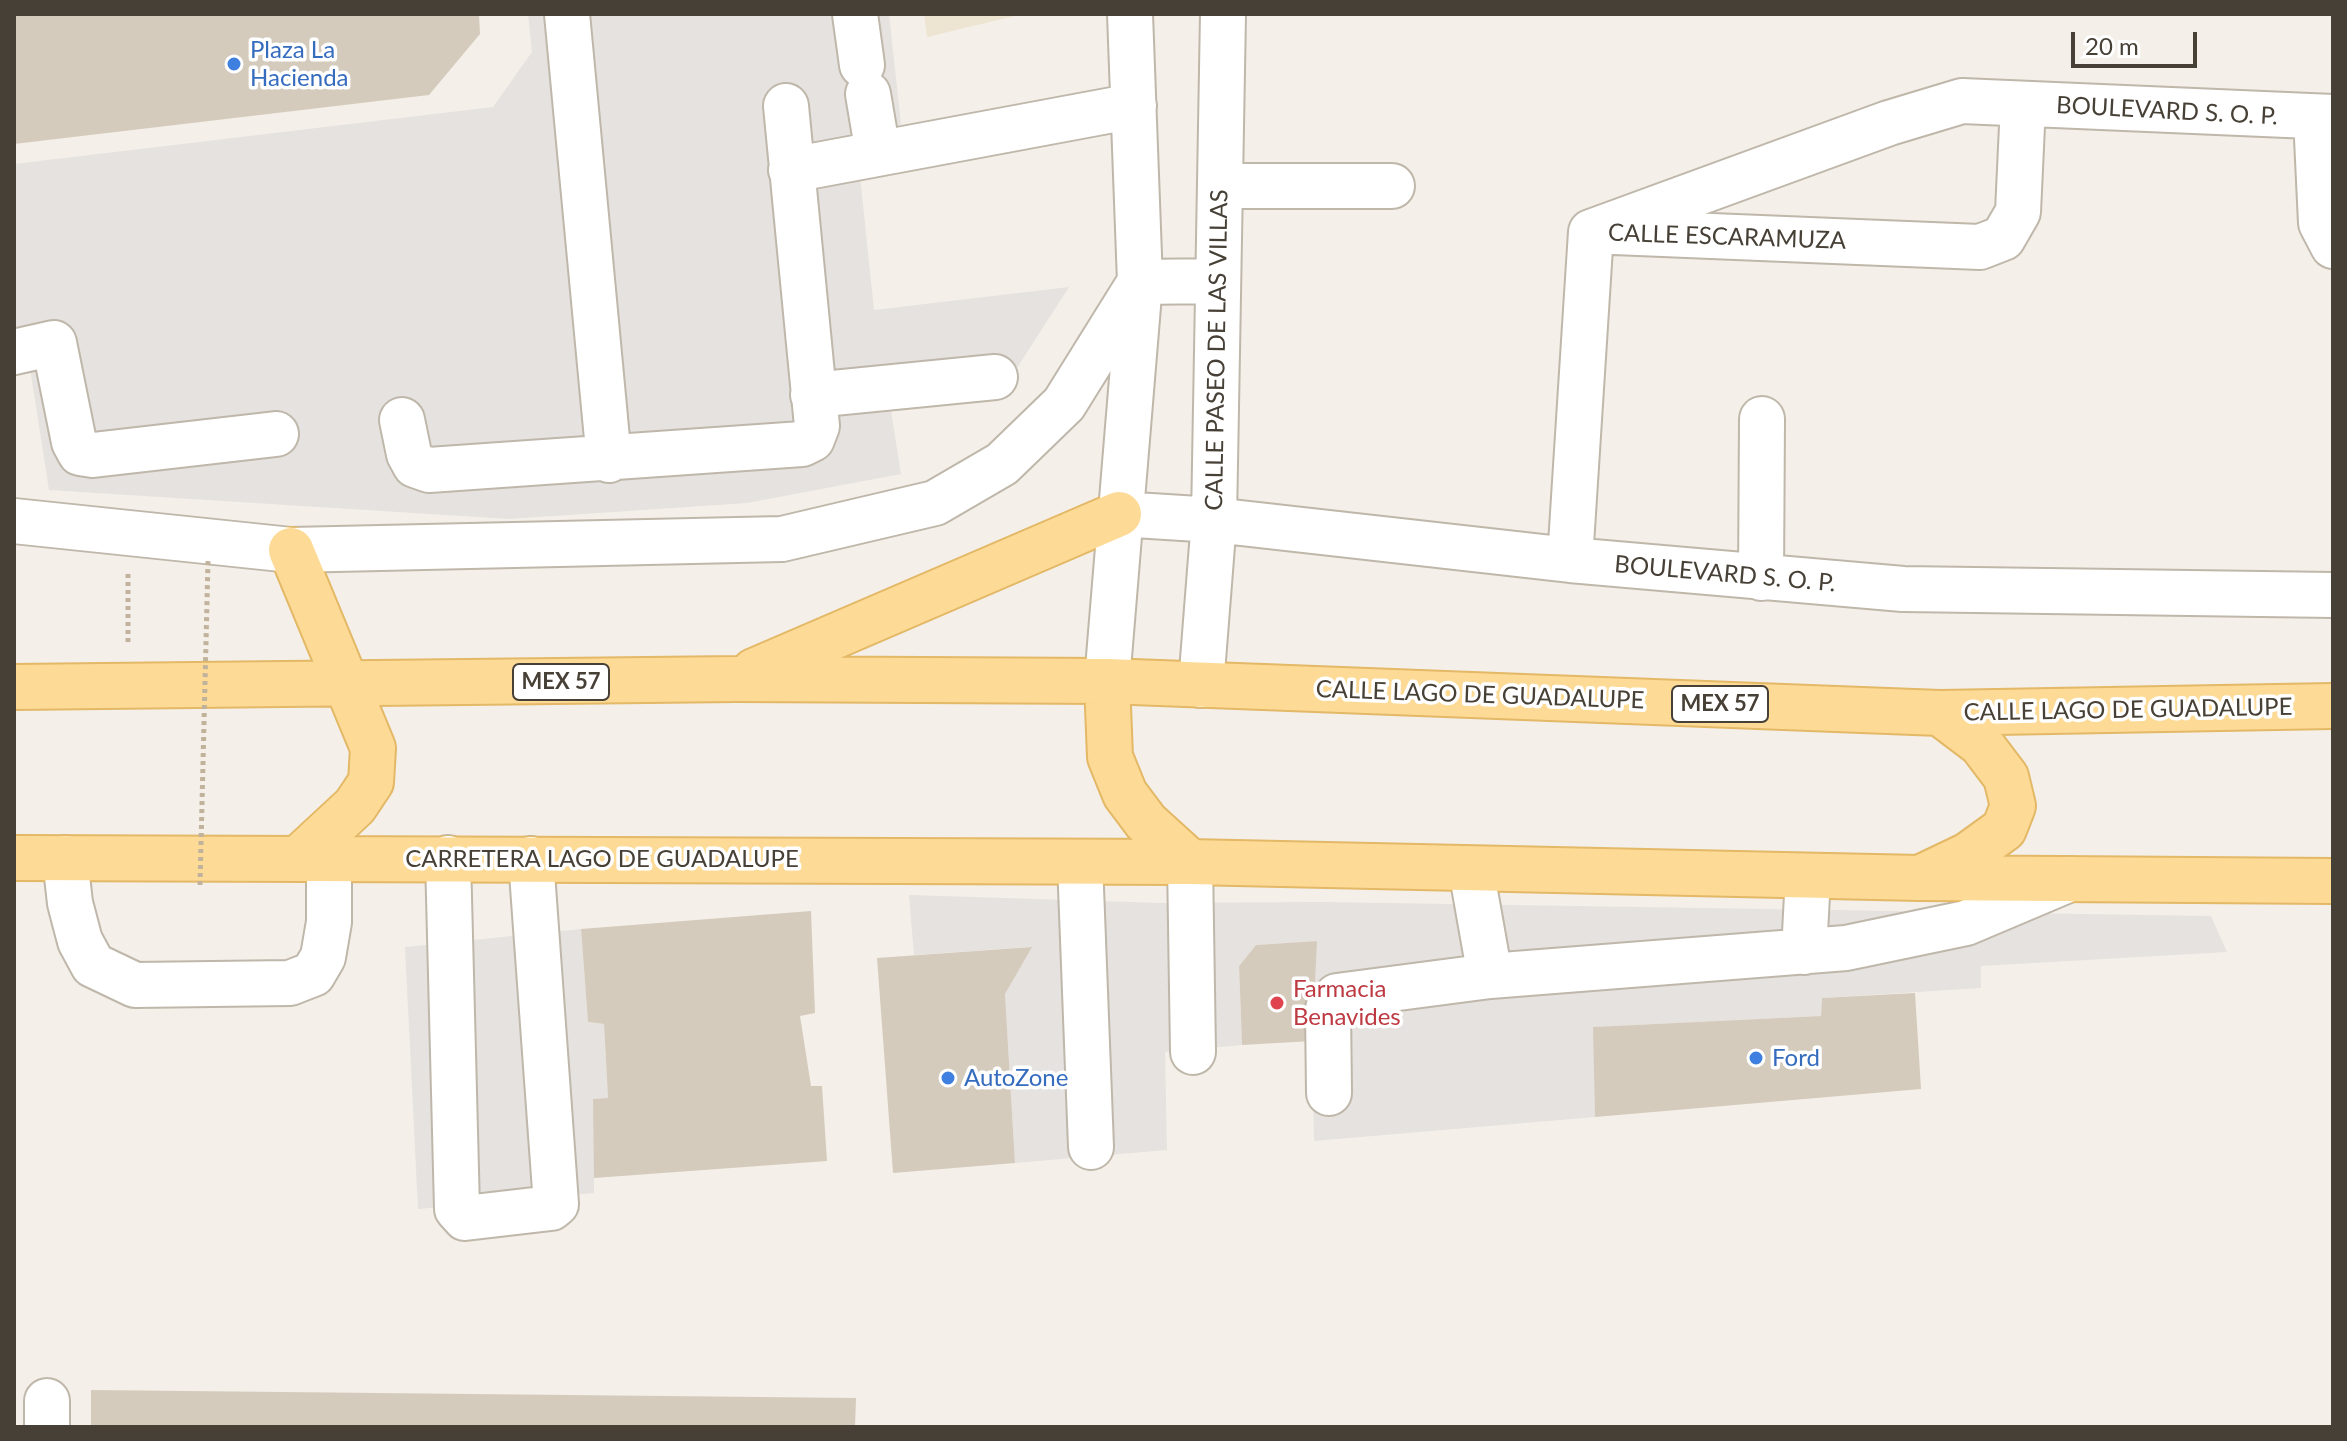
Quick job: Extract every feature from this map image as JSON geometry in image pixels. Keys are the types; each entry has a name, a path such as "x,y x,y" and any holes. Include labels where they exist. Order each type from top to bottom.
{"main road":[{"path":"737,679 1119,514"},
{"path":"291,550 350,685 373,748 371,782 314,857"},
{"name":"MEX 57","path":"14,687 737,679 1107,681"},
{"path":"1107,681 1110,757 1125,794 1146,822 1190,862 1920,878 2333,881"},
{"name":"CALLE LAGO DE GUADALUPE","path":"1107,681 1940,713 2333,706"},
{"path":"1920,878 1968,855 2004,829 2013,806 2006,777 1981,744 1940,713"},
{"name":"CARRETERA LAGO DE GUADALUPE","path":"14,858 1190,862"}],"street":[{"path":"567,14 609,460"},
{"path":"855,14 878,153"},
{"path":"1107,681 1140,282 1130,14"},
{"name":"CALLE PASEO DE LAS VILLAS","path":"1201,685 1214,520 1220,186 1232,17"},
{"name":"BOULEVARD S. O. P.","path":"1591,232 1889,123 1962,101 2325,117"},
{"name":"CALLE ESCARAMUZA","path":"1570,560 1591,232 1980,247 2003,238 2018,212 2023,104"},
{"path":"402,420 409,454 415,465 429,470 609,460 802,444 812,439 817,426 786,106"},
{"path":"791,170 1134,106"},
{"path":"2325,117 2321,223 2333,246"},
{"path":"1220,186 1392,186"},
{"path":"1140,282 1218,281"},
{"path":"14,521 291,550 782,539 935,503 1002,464 1064,404 1140,282"},
{"path":"14,352 54,343 74,442 80,453 93,455 276,434"},
{"path":"813,395 995,377"},
{"path":"1761,578 1762,419"},
{"name":"BOULEVARD S. O. P.","path":"1119,514 1214,520 1570,560 1903,589 2333,595"},
{"path":"65,858 70,903 80,941 93,965 135,985 290,983 313,974 323,957 329,922 314,857"},
{"path":"448,858 457,1209 465,1218 551,1208 556,1204 531,859"},
{"path":"1080,862 1091,1147"},
{"path":"1190,862 1193,1052"},
{"path":"1471,869 1490,976"},
{"path":"1804,952 1808,876"},
{"path":"1329,1093 1328,1009 1337,996 1490,976 1846,948 1966,923 2070,879"}],"path":[{"path":"200,885 208,561"},
{"path":"128,572 129,686"}],"shaded area":[{"path":"528,14 889,14 901,124 856,138 874,310 1069,287 997,399 891,411 901,474 747,503 509,519 49,490 30,368 14,370 14,164 493,107 532,52"},
{"path":"924,14 1023,14 927,37"},
{"path":"909,895 1163,903 1322,902 2211,916 2227,952 1981,966 1981,988 1822,998 1821,1016 1594,1027 1595,1117 1314,1141 1312,1041 1316,941 1256,945 1239,966 1242,1045 1165,1052 1167,1150 1015,1163 1005,994 1030,947 914,955"},
{"path":"581,929 588,1022 604,1024 608,1098 594,1099 594,1193 418,1209 405,947"}],"building":[{"name":"Plaza La Hacienda","path":"14,14 479,14 480,34 429,95 14,144"},
{"path":"811,911 815,1013 800,1016 811,1086 822,1086 827,1161 594,1178 593,1099 608,1098 604,1024 588,1022 581,929"},
{"name":"Farmacia Benavides","path":"1317,941 1312,1041 1242,1045 1239,966 1256,945"},
{"name":"AutoZone","path":"1032,947 1005,994 1015,1163 893,1173 877,958"},
{"name":"Ford","path":"1915,993 1921,1089 1595,1117 1593,1027 1821,1016 1822,998"},
{"path":"91,1390 856,1398 855,1427 91,1427"}],"place":[{"name":"Plaza La Hacienda","path":"234,64"},
{"name":"Farmacia Benavides","path":"1277,1003"},
{"name":"Ford","path":"1756,1058"},
{"name":"AutoZone","path":"948,1078"}]}
